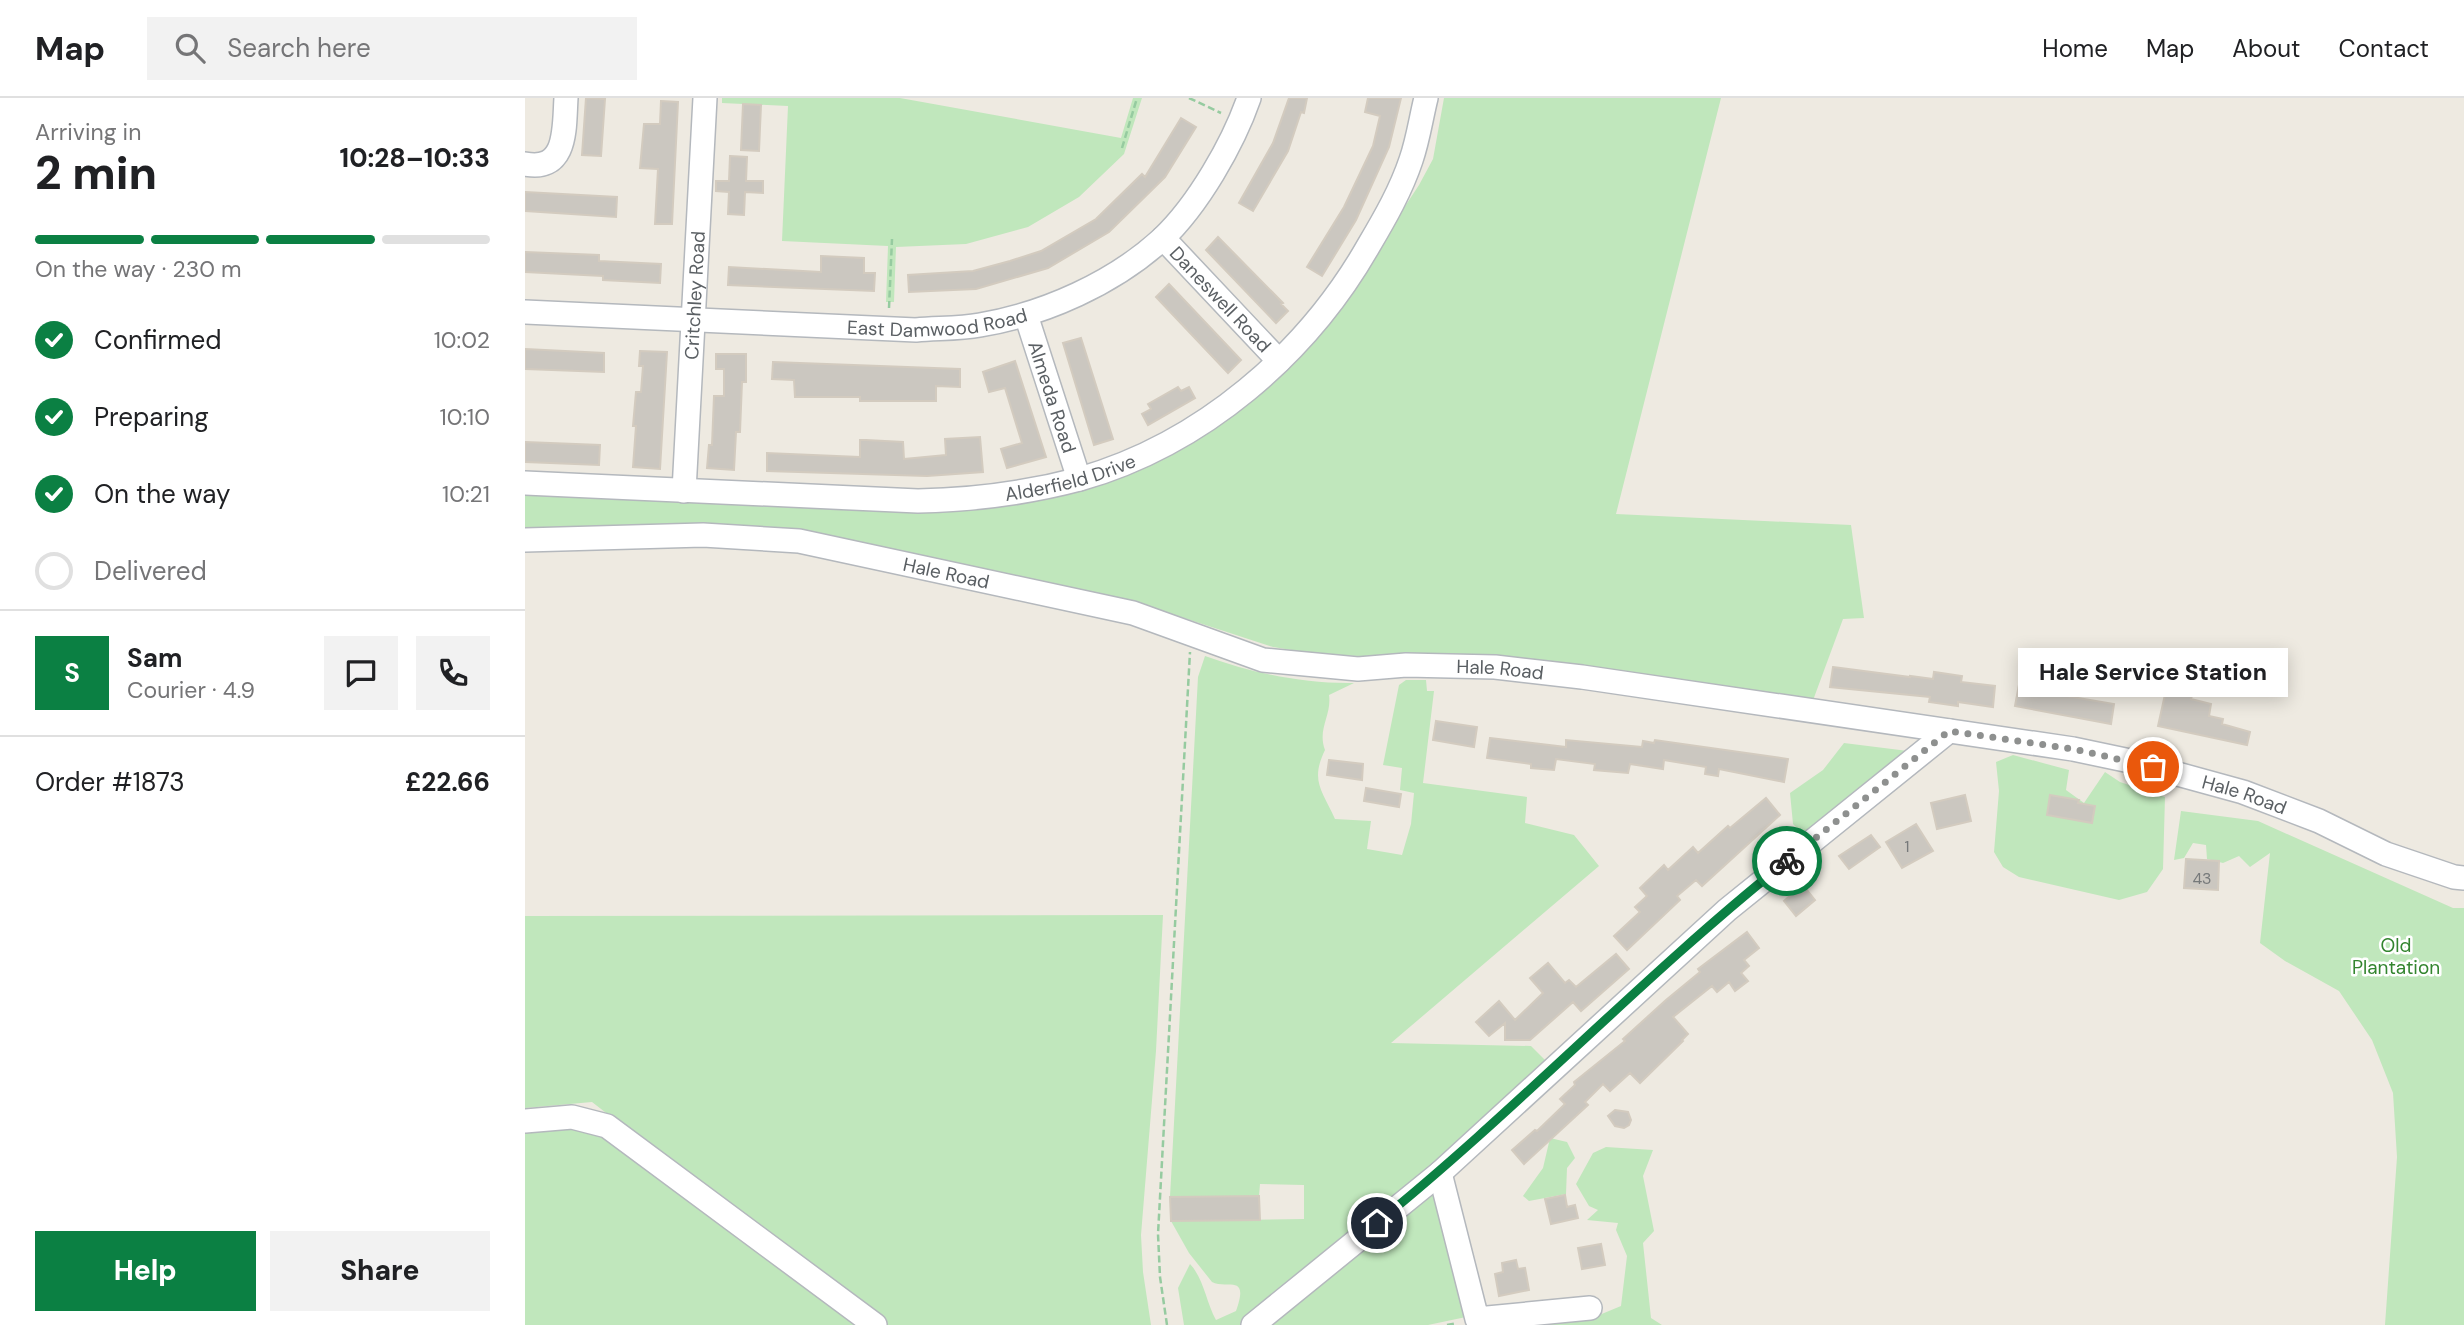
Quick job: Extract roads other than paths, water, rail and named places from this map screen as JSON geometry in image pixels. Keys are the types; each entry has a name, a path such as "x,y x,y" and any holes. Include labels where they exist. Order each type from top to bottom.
{"street":[{"path":"525,164 535,166 547,163 559,152 563,138 566,98"},
{"name":"Critchley Road","path":"684,491 705,98"},
{"name":"East Damwood Road","path":"525,312 888,329 979,325 1026,315 1072,297 1096,284 1128,265 1163,238 1211,177 1240,122 1249,98"},
{"name":"Alderfield Drive","path":"525,483 918,501 967,500 1079,479 1141,456 1229,404 1313,327 1356,269 1378,229 1412,159 1426,98"},
{"name":"Daneswell Road","path":"1163,238 1279,361"},
{"name":"Almeda Road","path":"1026,315 1079,479"},
{"name":"Hale Road","path":"525,540 703,535 799,541 1133,613 1263,660 1358,669 1406,665 1495,667 1582,677 2073,749 2130,761 2243,792 2319,821 2386,853 2464,878"},
{"path":"1252,1325 1440,1173 1727,909 1949,731"},
{"path":"525,1121 572,1117 607,1126 875,1325"},
{"path":"1440,1173 1477,1319 1590,1308"}],"place":[{"name":"Hale Service Station","path":"2153,767"}],"park label":[{"name":"Old Plantation","path":"2396,956"}]}
